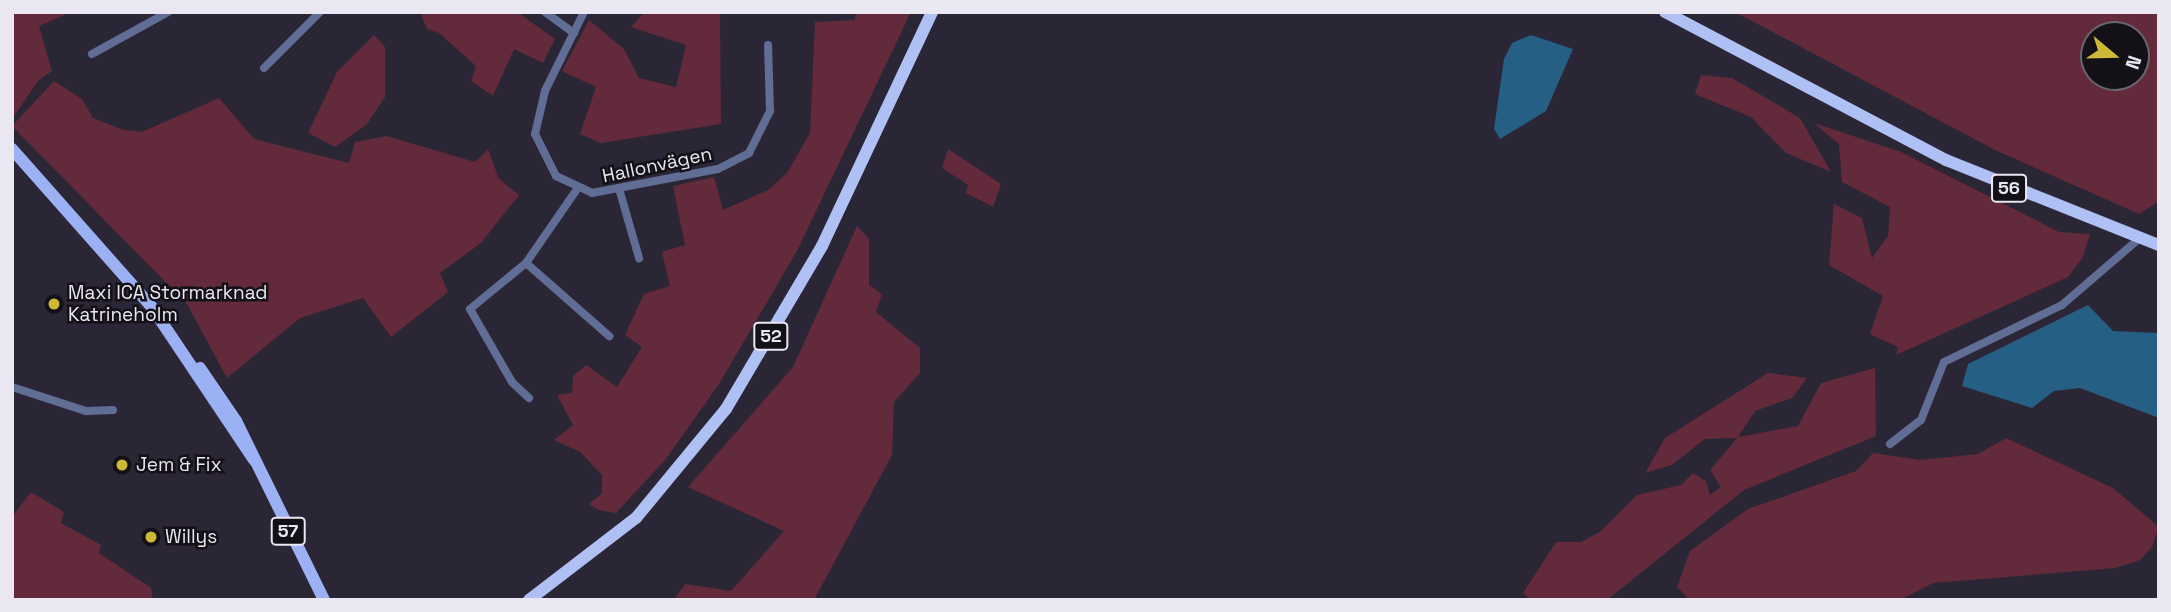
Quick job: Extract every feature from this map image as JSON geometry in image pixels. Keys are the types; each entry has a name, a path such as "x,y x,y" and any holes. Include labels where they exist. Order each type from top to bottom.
{"highway":[{"name":"52","path":"529,600 636,518 726,409 822,246 932,12"},
{"name":"56","path":"1665,12 1946,160 2159,245"}],"main road":[{"name":"57","path":"12,149 122,269 187,356 254,460 324,600"},
{"name":"57","path":"12,161 41,181"}],"street":[{"path":"92,54 168,12"},
{"path":"264,68 320,12"},
{"path":"545,12 574,33"},
{"name":"Hallonvägen","path":"584,12 538,109 535,134 548,168 576,189 620,192 718,169 749,153 770,111 768,45"},
{"path":"529,398 472,320 471,308 526,264 576,189"},
{"path":"620,192 639,258"},
{"path":"1890,443 1921,420 1944,362 2071,299 2140,238"},
{"path":"526,264 609,336"},
{"path":"12,387 86,411 113,410"}],"shaded area":[{"path":"12,12 71,12 39,26 52,71 38,81 12,119"},
{"path":"420,12 517,12 555,39 543,63 514,49 493,96 471,81 476,66 439,33 427,29"},
{"path":"645,12 737,12 720,13 721,124 601,143 580,134 596,87 562,71 589,20 624,49 639,78 676,87 686,45 631,27"},
{"path":"856,12 911,12 797,251 719,384 666,459 616,513 598,510 589,504 602,493 602,475 580,452 554,440 573,425 557,395 572,393 573,376 586,365 617,387 642,347 625,335 644,294 670,286 662,252 685,245 673,186 714,177 723,210 768,190 787,173 810,133 815,22 855,20"},
{"path":"1735,12 2159,12 2159,201 2139,214 1995,150"},
{"path":"374,35 385,47 385,97 367,124 335,147 308,133 337,72"},
{"path":"1701,75 1732,78 1800,118 1831,172 1786,153 1751,117 1695,94"},
{"path":"54,81 82,99 93,118 124,130 142,132 219,98 254,139 349,163 355,142 387,136 475,162 488,149 499,179 519,195 481,243 440,273 448,292 391,337 363,298 300,318 227,378 187,304 12,126"},
{"path":"1814,123 1901,152 2059,232 2090,234 2083,257 2068,277 1896,355 1898,347 1870,334 1883,296 1829,265 1834,204 1862,218 1872,258 1888,236 1890,207 1842,182 1839,144"},
{"path":"948,149 1001,184 993,207 966,193 968,185 942,168"},
{"path":"857,226 869,239 869,285 882,294 876,312 920,348 920,373 894,402 892,455 814,600 674,600 685,584 731,591 784,531 688,487 793,367"},
{"path":"1875,368 1876,436 1744,490 1607,600 1532,600 1523,593 1556,542 1581,542 1600,532 1637,495 1681,485 1693,473 1706,481 1710,495 1721,487 1710,470 1737,438 1705,439 1672,465 1645,473 1665,438 1768,373 1807,378 1792,398 1755,411 1738,437 1798,426 1821,383"},
{"path":"2006,438 2113,488 2159,527 2152,547 2140,560 2115,568 1933,583 1900,600 1690,600 1677,587 1690,551 1748,509 1856,471 1873,453 1920,460 1978,454"},
{"path":"31,492 64,512 61,523 101,545 99,553 151,588 153,600 12,600 12,517"}],"water":[{"path":"1531,35 1573,49 1546,111 1500,139 1494,129 1504,59 1512,43"},
{"path":"2088,305 2113,331 2159,333 2159,418 2080,388 2054,391 2032,408 1962,386 1968,364"}],"place":[{"name":"Maxi ICA Stormarknad Katrineholm","path":"54,304"},
{"name":"Jem & Fix","path":"122,465"},
{"name":"Willys","path":"151,537"}]}
